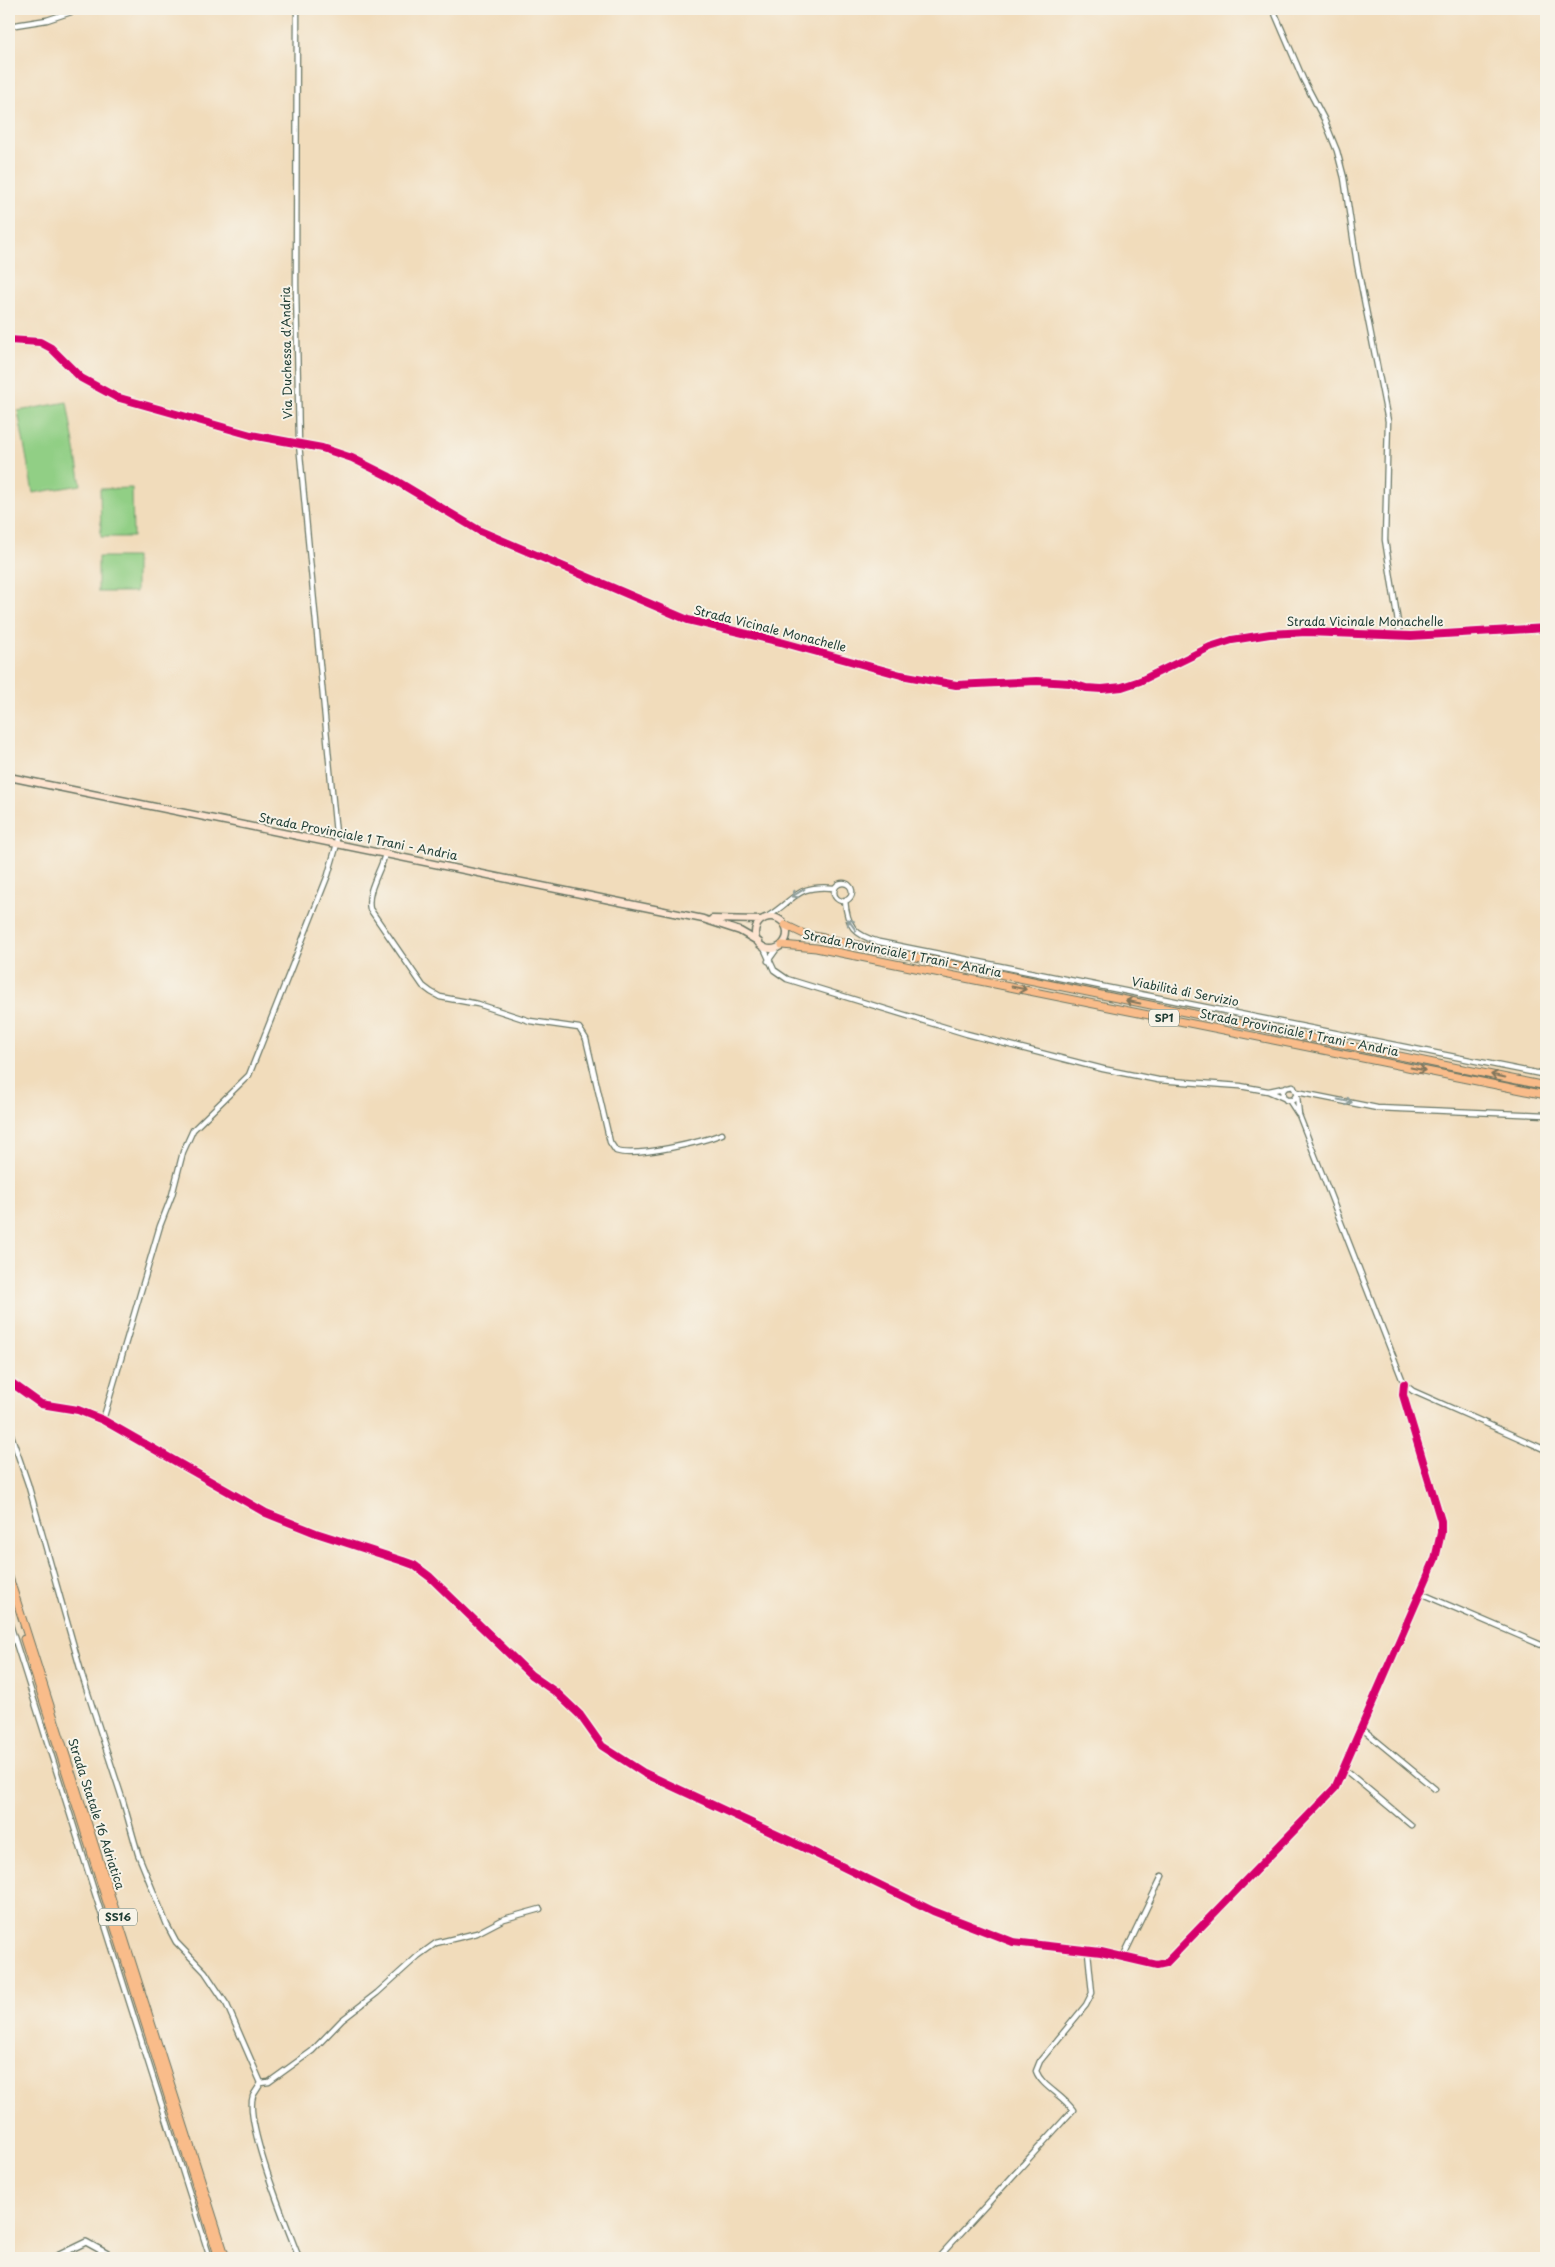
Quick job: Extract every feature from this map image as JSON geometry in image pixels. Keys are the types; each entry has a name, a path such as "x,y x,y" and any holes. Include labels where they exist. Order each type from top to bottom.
{"highway":[{"name":"Strada Provinciale 1 Trani - Andria","path":"786,925 804,934 1546,1086"},
{"name":"Strada Provinciale 1 Trani - Andria","path":"780,946 816,948 1546,1095"},
{"name":"Strada Statale 16 Adriatica","path":"9,1577 226,2258"},
{"name":"Strada Statale 16 Adriatica","path":"9,1591 219,2258"}],"main road":[{"name":"Strada Provinciale 1 Trani - Andria","path":"9,777 703,919 740,931 768,948 780,946 787,936 786,925 778,918 745,921 703,919"},
{"path":"761,944 755,933 758,923 765,918"}],"street":[{"path":"9,26 47,20 80,9"},
{"name":"Via Duchessa d'Andria","path":"297,9 296,285 299,444 337,844"},
{"path":"1273,9 1303,79 1324,119 1337,151 1344,178 1357,264 1388,421 1385,540 1400,635"},
{"name":"Strada Vicinale Monachelle","path":"9,340 40,342 51,348 81,378 116,397 251,435 322,448 352,458 388,476 480,531 688,620 781,642 901,676 956,685 1037,681 1070,683 1086,688 1115,688 1140,681 1210,647 1232,640 1270,634 1306,632 1400,635 1546,628"},
{"path":"103,1420 183,1152 193,1130 249,1075 328,875 337,844"},
{"path":"386,854 369,896 370,909 423,986 440,996 478,1004 530,1021 579,1028 586,1039 610,1142 616,1151 627,1153 694,1144 722,1134"},
{"path":"765,918 804,889 812,887 835,888 842,883 850,886 851,895 845,900 837,898 834,893 835,888"},
{"name":"Viabilità di Servizio","path":"845,900 846,917 852,926 859,934 879,942 1546,1075"},
{"path":"761,944 768,961 780,976 800,985 967,1034 1103,1069 1158,1080 1240,1086 1268,1091 1286,1099 1297,1094 1377,1108 1546,1115"},
{"path":"768,961 780,946"},
{"path":"1268,1091 1293,1086 1297,1094 1299,1115 1404,1384 1413,1391 1546,1450"},
{"path":"1286,1087 1282,1091 1299,1115"},
{"path":"9,1381 42,1404 78,1410 103,1420 266,1513 316,1533 414,1565 430,1577 531,1675 557,1693 580,1716 602,1746 644,1773 782,1836 948,1917 1000,1935 1013,1942 1123,1957 1157,1965 1166,1963 1270,1853 1335,1788 1360,1727 1435,1559 1441,1533 1441,1521 1402,1395 1404,1384"},
{"path":"9,1429 28,1484 82,1675 123,1801 138,1854 167,1925 176,1942 205,1972 227,2005 261,2083"},
{"path":"1420,1592 1546,1647"},
{"path":"9,1621 210,2258"},
{"path":"1360,1727 1435,1788"},
{"path":"1344,1769 1411,1825"},
{"path":"1123,1957 1162,1876"},
{"path":"261,2083 269,2082 312,2051 342,2020 436,1943 477,1933 504,1919 540,1909"},
{"path":"938,2258 1073,2110 1068,2102 1038,2077 1036,2071 1040,2061 1086,2005 1092,1993 1088,1952"},
{"path":"261,2083 253,2097 254,2120 271,2184 299,2258"},
{"path":"54,2258 86,2242 115,2258"}],"green space":[{"path":"67,402 81,485 33,493 18,411"},
{"path":"132,488 133,537 101,537 100,489"},
{"path":"98,557 136,557 136,592 98,592"}],"cycle path":[{"path":"9,340 40,342 51,348 81,378 116,397 251,435 322,448 352,458 388,476 480,531 688,620 781,642 901,675 956,685 1037,681 1070,683 1086,688 1102,689 1122,687 1140,681 1210,647 1232,640 1270,634 1306,632 1411,636 1546,628"},
{"path":"9,1381 41,1404 78,1410 103,1420 266,1513 316,1533 414,1565 430,1577 531,1675 557,1693 580,1715 602,1746 644,1773 788,1840 933,1911 1013,1942 1101,1952 1157,1965 1166,1963 1335,1788 1435,1559 1441,1533 1441,1521 1403,1395 1404,1384"}]}
